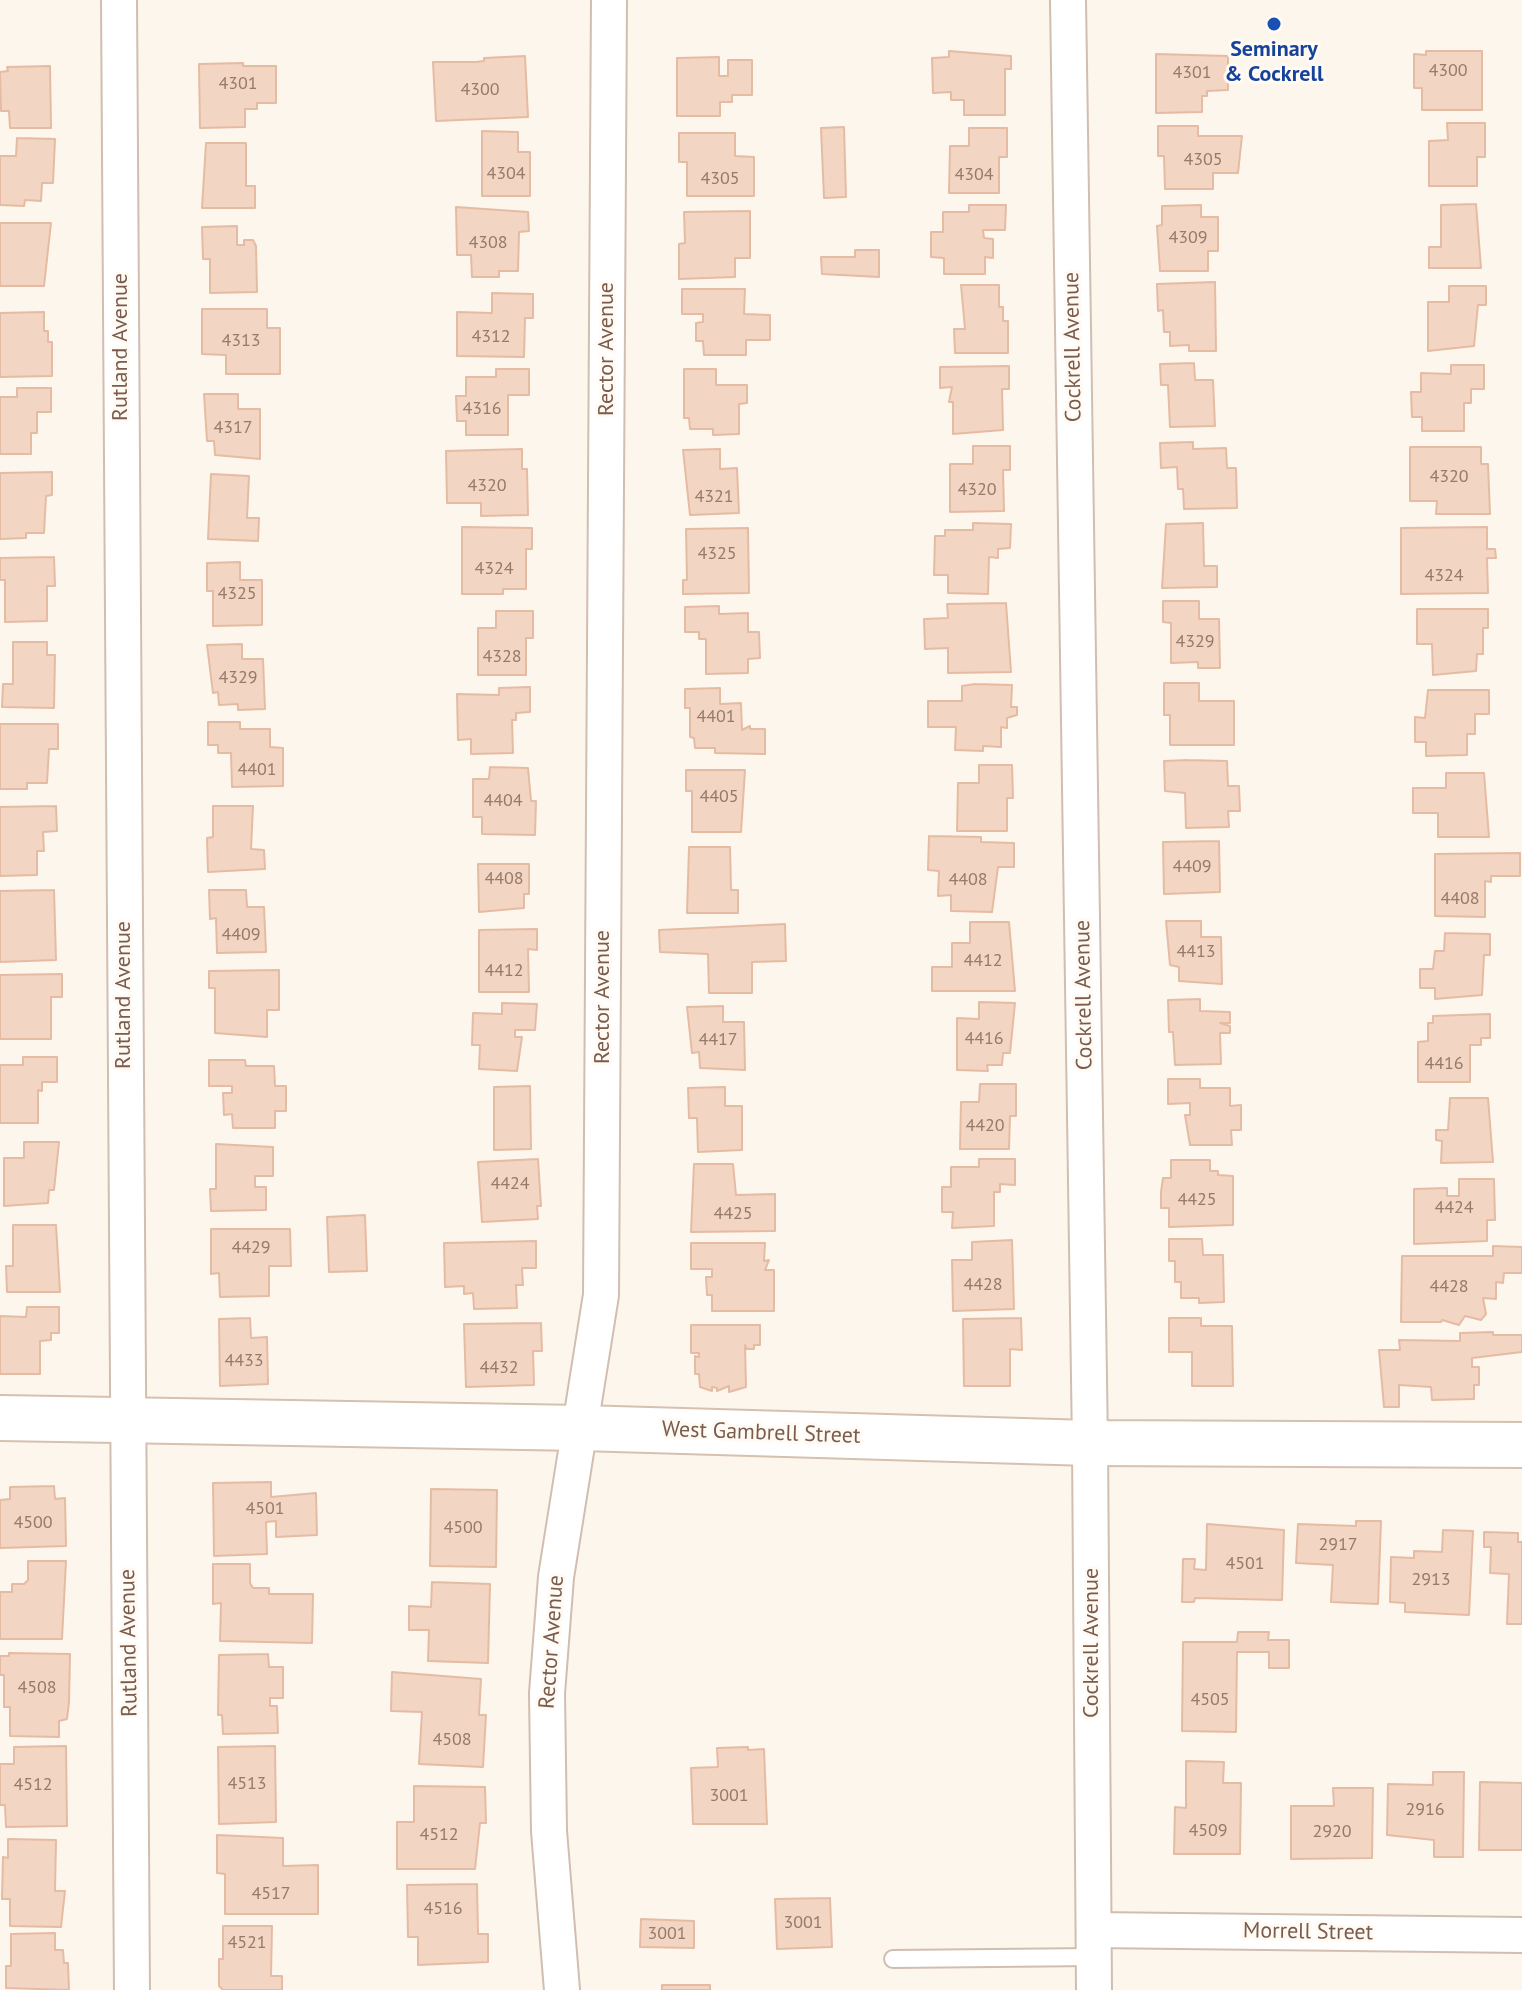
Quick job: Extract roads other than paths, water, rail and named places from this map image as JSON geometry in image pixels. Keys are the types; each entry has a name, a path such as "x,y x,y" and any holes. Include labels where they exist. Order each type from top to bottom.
{"street":[{"name":"Rutland Avenue","path":"119,0 132,1990"},
{"name":"Rector Avenue","path":"562,1990 549,1831 547,1693 556,1577 601,1295 609,0"},
{"name":"Cockrell Avenue","path":"1068,0 1090,1443 1094,1959"},
{"name":"West Gambrell Street","path":"0,1418 581,1428 1090,1443 1522,1445"},
{"name":"Morrell Street","path":"1094,1959 1522,1935"}],"lane":[{"path":"893,1959 1094,1959"}],"place":[{"name":"Seminary & Cockrell","path":"1274,24"}]}
